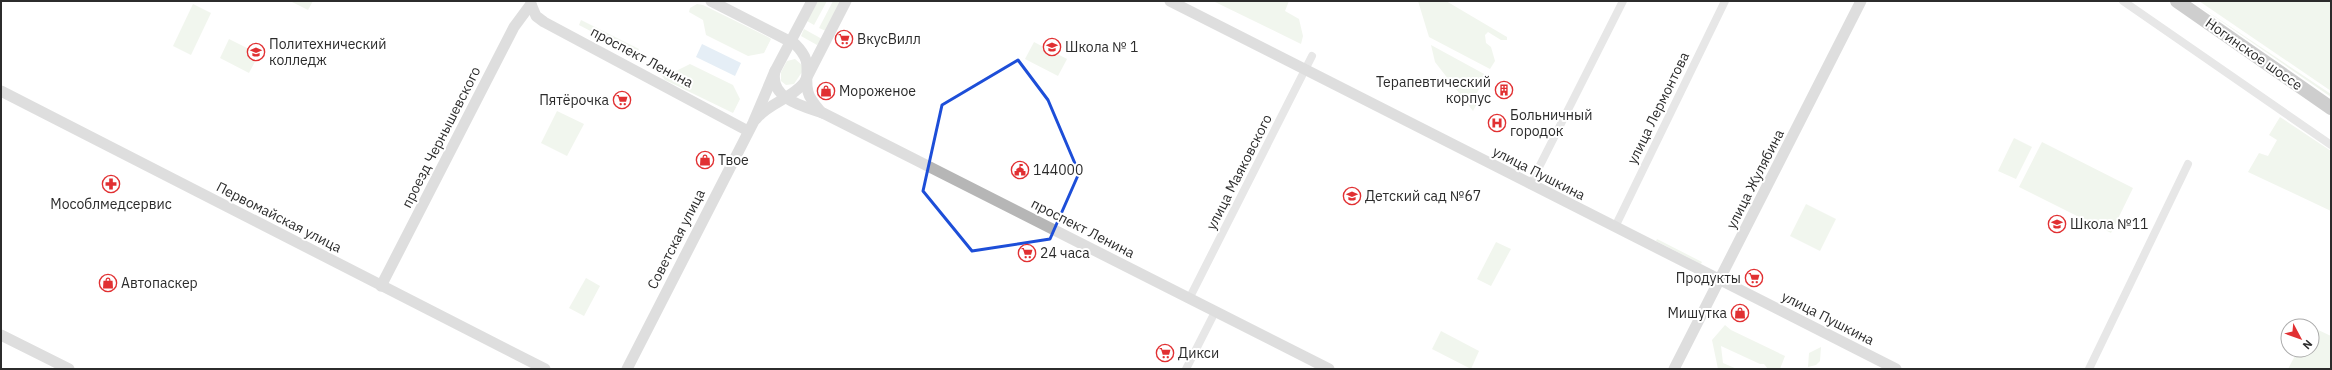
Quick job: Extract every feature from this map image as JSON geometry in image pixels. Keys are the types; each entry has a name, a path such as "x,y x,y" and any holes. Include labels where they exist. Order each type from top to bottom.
{"highway":[{"name":"Ногинское шоссе","path":"2176,1 2331,108"}],"main road":[{"path":"712,1 792,42 806,60"},
{"name":"Советская улица","path":"627,369 750,127 775,71 792,42 812,1"},
{"path":"786,97 799,89 808,78 846,1"},
{"name":"улица Пушкина","path":"1170,1 1305,71 1896,369"},
{"name":"улица Жулябина","path":"1674,369 1861,1"},
{"name":"проспект Ленина","path":"530,2 536,16 544,22 750,127"},
{"name":"проезд Чернышевского","path":"382,286 514,27 530,2"},
{"path":"784,55 798,54 806,60"},
{"name":"проспект Ленина","path":"806,60 808,67 808,93 823,113"},
{"name":"проспект Ленина","path":"775,71 773,78 776,89 786,97 823,113 1329,369"},
{"name":"Первомайская улица","path":"1,91 545,369"},
{"name":"Советская улица","path":"750,127 766,108 786,97"},
{"path":"1,335 69,369"}],"street":[{"path":"1530,185 1623,1"},
{"name":"улица Лермонтова","path":"1615,227 1725,1"},
{"path":"2123,1 2331,145"},
{"name":"улица Маяковского","path":"1190,299 1312,56"},
{"path":"2089,369 2188,164"},
{"path":"1186,369 1215,312"}],"highlighted area":[{"path":"1018,60 1048,100 1079,173 1050,239 972,251 923,191 942,105"}],"green space":[{"path":"290,1 313,1 308,10"},
{"path":"818,1 827,1 814,25 807,21"},
{"path":"833,1 842,1 826,31 819,28"},
{"path":"1213,1 1289,1 1285,11 1299,19 1303,36 1301,44"},
{"path":"1418,1 1446,1 1507,37 1507,40 1501,40 1488,32 1485,35 1486,43 1491,47 1495,61 1490,69 1429,37"},
{"path":"2192,1 2331,94 2331,97"},
{"path":"2199,1 2331,1 2331,91"},
{"path":"193,4 211,13 191,55 173,46"},
{"path":"697,4 703,5 771,39 764,53 748,56 706,35 703,20 689,12 690,8"},
{"path":"581,20 639,49 636,55 579,25"},
{"path":"804,29 822,39 817,45 801,36"},
{"path":"229,39 259,54 249,73 220,58"},
{"path":"1034,42 1067,59 1058,76 1025,59"},
{"path":"1431,45 1486,75 1477,93 1479,100 1473,111 1435,62"},
{"path":"795,59 802,65 802,72 794,84 786,85 781,81 781,72 787,61"},
{"path":"690,64 733,85 740,99 733,113 665,80 660,73 662,65 676,71"},
{"path":"557,111 584,124 567,156 541,143"},
{"path":"2280,117 2331,151 2331,211 2248,172 2259,153 2268,156 2277,140 2269,135"},
{"path":"2014,138 2032,147 2016,179 1998,171"},
{"path":"2042,142 2133,188 2111,233 2019,187"},
{"path":"1806,204 1836,219 1820,251 1790,236"},
{"path":"1657,239 1702,262 1701,264 1656,241"},
{"path":"1496,242 1511,249 1491,286 1477,279"},
{"path":"586,278 600,286 584,316 569,308"},
{"path":"1725,325 1731,330 1785,356 1780,369 1768,369 1764,364 1760,364 1721,346 1723,363 1737,369 1718,369 1712,340"},
{"path":"1441,331 1479,351 1471,369 1432,349"},
{"path":"2320,331 2331,336 2331,369 2288,369 2294,358 2320,358"},
{"path":"1821,347 1820,361 1816,365 1808,367 1809,353"}],"water":[{"path":"702,44 741,63 735,76 696,57"}],"place":[{"name":"ВкусВилл","path":"844,39"},
{"name":"Школа № 1","path":"1052,47"},
{"name":"Политехнический колледж","path":"256,52"},
{"name":"Терапевтический корпус","path":"1504,90"},
{"name":"Мороженое","path":"826,91"},
{"name":"Пятёрочка","path":"622,100"},
{"name":"Больничный городок","path":"1497,123"},
{"name":"Твое","path":"705,160"},
{"name":"144000","path":"1020,170"},
{"name":"Мособлмедсервис","path":"111,184"},
{"name":"Детский сад №67","path":"1352,196"},
{"name":"Школа №11","path":"2057,224"},
{"name":"24 часа","path":"1027,253"},
{"name":"Продукты","path":"1754,278"},
{"name":"Автопаскер","path":"108,283"},
{"name":"Мишутка","path":"1740,313"},
{"name":"Дикси","path":"1165,353"}]}
